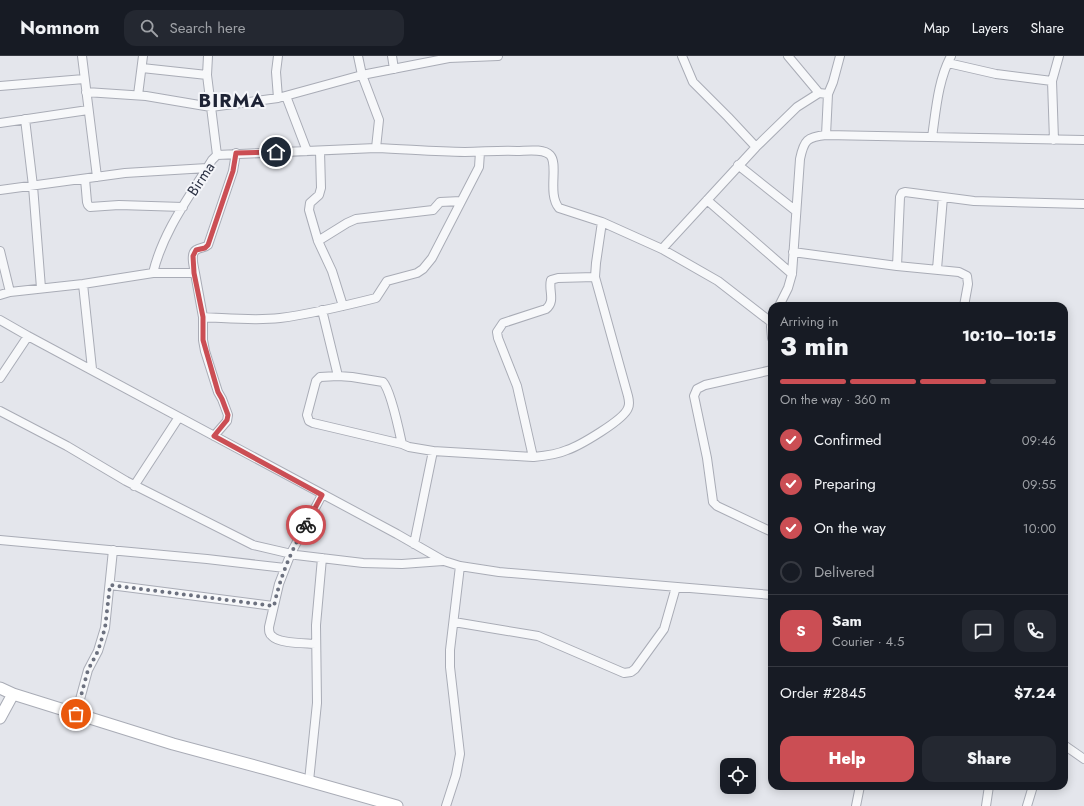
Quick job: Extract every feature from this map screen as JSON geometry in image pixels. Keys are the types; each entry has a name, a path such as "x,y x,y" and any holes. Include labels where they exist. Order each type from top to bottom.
{"main road":[{"path":"0,688 13,694 174,744 397,806"},
{"path":"0,718 13,694"}],"street":[{"path":"82,56 97,177"},
{"path":"138,95 143,56"},
{"path":"208,56 207,75 217,155"},
{"path":"278,56 276,72 278,98"},
{"path":"358,56 362,75 379,120 376,148"},
{"path":"392,56 394,69"},
{"path":"86,92 138,95 211,106 278,98 362,75 449,58 498,56"},
{"path":"682,56 693,82 728,116 756,147"},
{"path":"788,56 818,93"},
{"path":"826,135 828,94 840,56"},
{"path":"1054,140 1052,81 1059,56"},
{"path":"932,137 939,91 949,59 996,74 1052,81"},
{"path":"142,68 207,75"},
{"path":"0,86 84,79"},
{"path":"662,249 756,147 797,107 818,93 828,94"},
{"path":"286,96 307,151"},
{"path":"0,123 88,110"},
{"path":"25,119 33,186 41,288"},
{"path":"781,302 788,288 792,274 800,159 804,144 809,138 826,135 1084,140"},
{"name":"Birma","path":"153,273 157,256 172,224 207,168 217,155 376,148 464,152 540,151 549,154 552,160 554,197 556,204 562,209 602,222"},
{"path":"320,151 321,188 318,195 310,202 309,208 318,242 332,271 342,306"},
{"path":"203,317 244,319 279,318 376,298 387,281 414,275 423,269 436,252 479,167 480,152"},
{"path":"214,436 227,420 228,415 218,392 205,351 203,340 203,317 194,273 193,256 194,252 198,249 205,248 208,245 233,171 236,153"},
{"path":"738,166 796,211"},
{"path":"0,190 125,173 207,168"},
{"path":"85,179 88,205 90,207 119,205 183,207"},
{"path":"896,266 900,197 902,193 907,192 974,201 1084,204"},
{"path":"937,269 943,197"},
{"path":"706,200 792,274"},
{"path":"318,242 347,223 356,219 434,210 440,202 461,201"},
{"path":"402,444 389,394 386,385 383,382 338,376 320,377 316,381 308,421 410,447 433,451 533,457 549,455 567,450 602,431 626,413 629,403 628,396 595,276 602,222 662,249 718,281 768,317"},
{"path":"0,250 10,292"},
{"path":"793,252 896,266 937,269 963,273 967,276 968,284 965,302"},
{"path":"0,295 10,292 84,284 153,273 194,273"},
{"path":"533,457 517,386 497,332 503,323 546,309 550,306 552,297 550,283 554,278 595,276"},
{"path":"84,284 92,369"},
{"path":"322,310 338,376"},
{"path":"0,320 444,561 460,566 499,572 768,595"},
{"path":"0,378 28,336"},
{"path":"768,371 705,385 697,389 694,396 707,458 711,497 714,504 744,520 768,530"},
{"path":"0,411 67,446 134,486 252,546 322,558 363,563 402,564 444,561"},
{"path":"134,486 179,417"},
{"path":"414,544 433,451"},
{"path":"316,644 280,641 272,638 269,633 269,627 279,584 291,553 322,495"},
{"path":"0,540 207,559 285,568"},
{"path":"76,714 88,670 98,651 105,628 113,550"},
{"path":"309,781 317,703 316,625 322,558"},
{"path":"446,806 456,775 460,754 450,667 450,650 460,566"},
{"path":"110,585 274,606"},
{"path":"454,622 538,636 607,666 628,673 635,669 664,629 676,587"},
{"path":"1068,748 1084,759"},
{"path":"856,806 859,790"},
{"path":"986,806 988,790"},
{"path":"1027,806 1032,790"}],"way so far":[{"path":"76,714 88,670 98,651 105,628 110,585 274,606 279,584 291,553 306,525"}],"district":[{"name":"BIRMA","path":"232,100"}],"route":[{"path":"276,152 236,153 233,171 208,245 205,248 198,249 194,252 194,273 203,317 203,340 205,351 218,392 228,415 227,420 214,436 322,495 306,525"}]}
